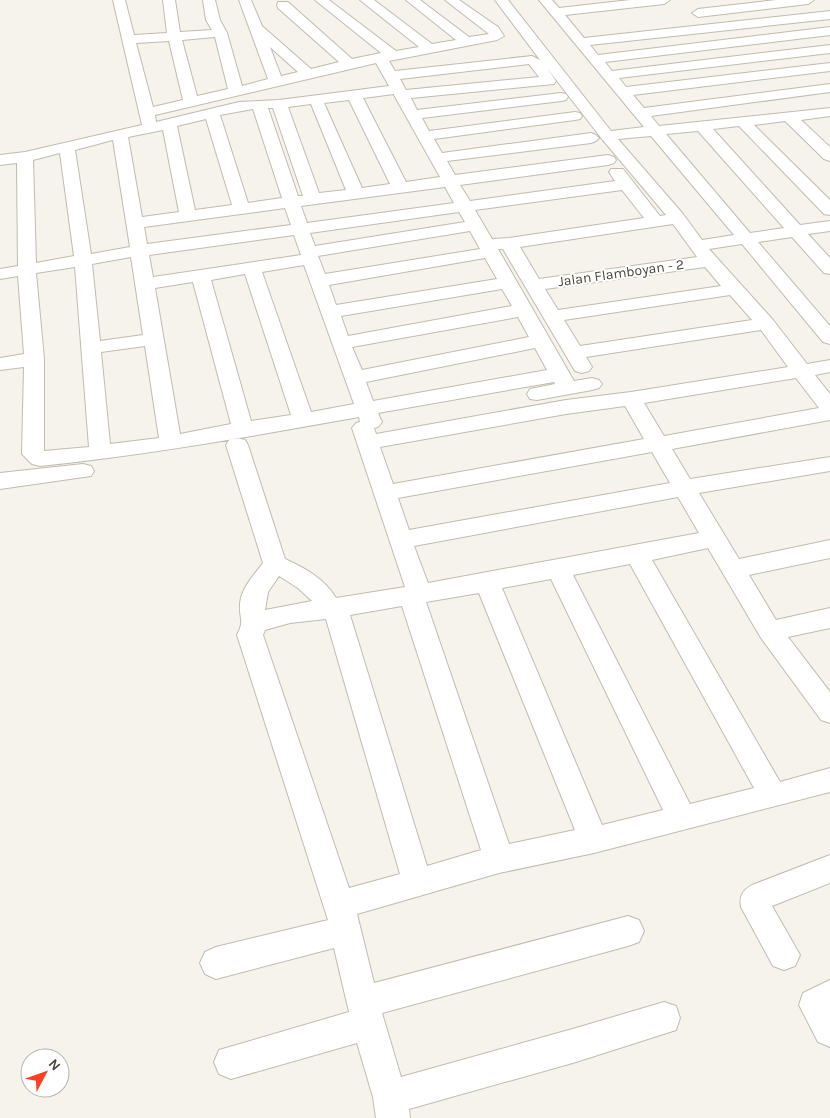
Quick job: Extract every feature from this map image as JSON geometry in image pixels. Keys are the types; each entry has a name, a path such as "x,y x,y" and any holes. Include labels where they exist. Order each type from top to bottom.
{"street":[{"path":"119,0 148,120"},
{"path":"169,0 174,36 191,101"},
{"path":"209,0 213,20 220,33 236,91"},
{"path":"366,0 430,49"},
{"path":"412,0 466,42"},
{"path":"0,160 25,157 120,134 191,101 386,56 497,36 493,30 451,0"},
{"path":"501,0 544,56 599,137 608,160 651,216"},
{"path":"545,0 569,28 580,52 610,75 639,113 830,338"},
{"path":"557,12 664,0"},
{"path":"686,14 720,5 808,0"},
{"path":"276,81 255,27 255,7 312,1 386,56 397,87 412,115 564,381"},
{"path":"283,5 349,64"},
{"path":"437,158 599,137 703,127 829,111 823,89 776,55 720,5"},
{"path":"580,52 741,24 830,14"},
{"path":"569,28 589,25"},
{"path":"255,27 309,74"},
{"path":"544,56 758,40 830,31"},
{"path":"128,40 220,33"},
{"path":"610,75 830,49"},
{"path":"148,120 169,124 239,106 279,104 354,95 532,60 575,116 599,137 677,218 696,246 766,324 830,408"},
{"path":"623,92 830,67"},
{"path":"397,87 548,80"},
{"path":"639,113 823,89"},
{"path":"354,95 400,187"},
{"path":"412,115 561,97"},
{"path":"316,100 356,193"},
{"path":"259,104 318,281 354,378 415,595 499,859"},
{"path":"279,104 313,199"},
{"path":"212,113 241,208"},
{"path":"425,136 575,116"},
{"path":"788,116 830,156"},
{"path":"743,122 830,210"},
{"path":"169,124 188,216"},
{"path":"703,127 830,269"},
{"path":"120,134 171,444"},
{"path":"67,147 83,260 100,453"},
{"path":"25,157 27,270 34,358 33,454 40,459 367,425 539,403 596,393"},
{"path":"134,223 608,160"},
{"path":"0,274 83,260 464,205 627,184"},
{"path":"146,284 252,268 310,255 484,239 651,216 677,218"},
{"path":"318,281 484,239 508,243 651,216"},
{"path":"696,246 830,226"},
{"path":"508,243 596,393"},
{"name":"Jalan Flamboyan - 2","path":"533,285 709,261"},
{"path":"252,268 303,420"},
{"path":"201,276 229,439 275,564 298,576 319,593 332,609 417,882"},
{"path":"329,312 507,283"},
{"path":"552,316 735,289"},
{"path":"341,343 523,310"},
{"path":"574,353 766,324"},
{"path":"91,348 155,339"},
{"path":"354,378 542,341"},
{"path":"0,364 34,358"},
{"path":"0,482 132,465 303,420 367,425 564,381 596,393 631,399 830,366"},
{"path":"539,403 564,381"},
{"path":"631,399 656,444 685,488 770,630 825,698"},
{"path":"385,493 830,413"},
{"path":"400,540 685,488 830,464"},
{"path":"255,624 275,618 558,570 714,538"},
{"path":"733,569 830,549"},
{"path":"637,555 773,796"},
{"path":"275,564 255,591 251,601 255,624 250,635 343,918 365,1013 392,1108 576,1045 664,1018"},
{"path":"558,570 682,818"},
{"path":"487,582 594,840"},
{"path":"770,630 830,618"},
{"path":"216,963 343,918 417,882 499,859 594,840 830,780"},
{"path":"784,955 756,908 756,900 762,894 830,869"},
{"path":"231,1062 365,1013 628,931"},
{"path":"830,996 815,1005 830,1030"}]}
